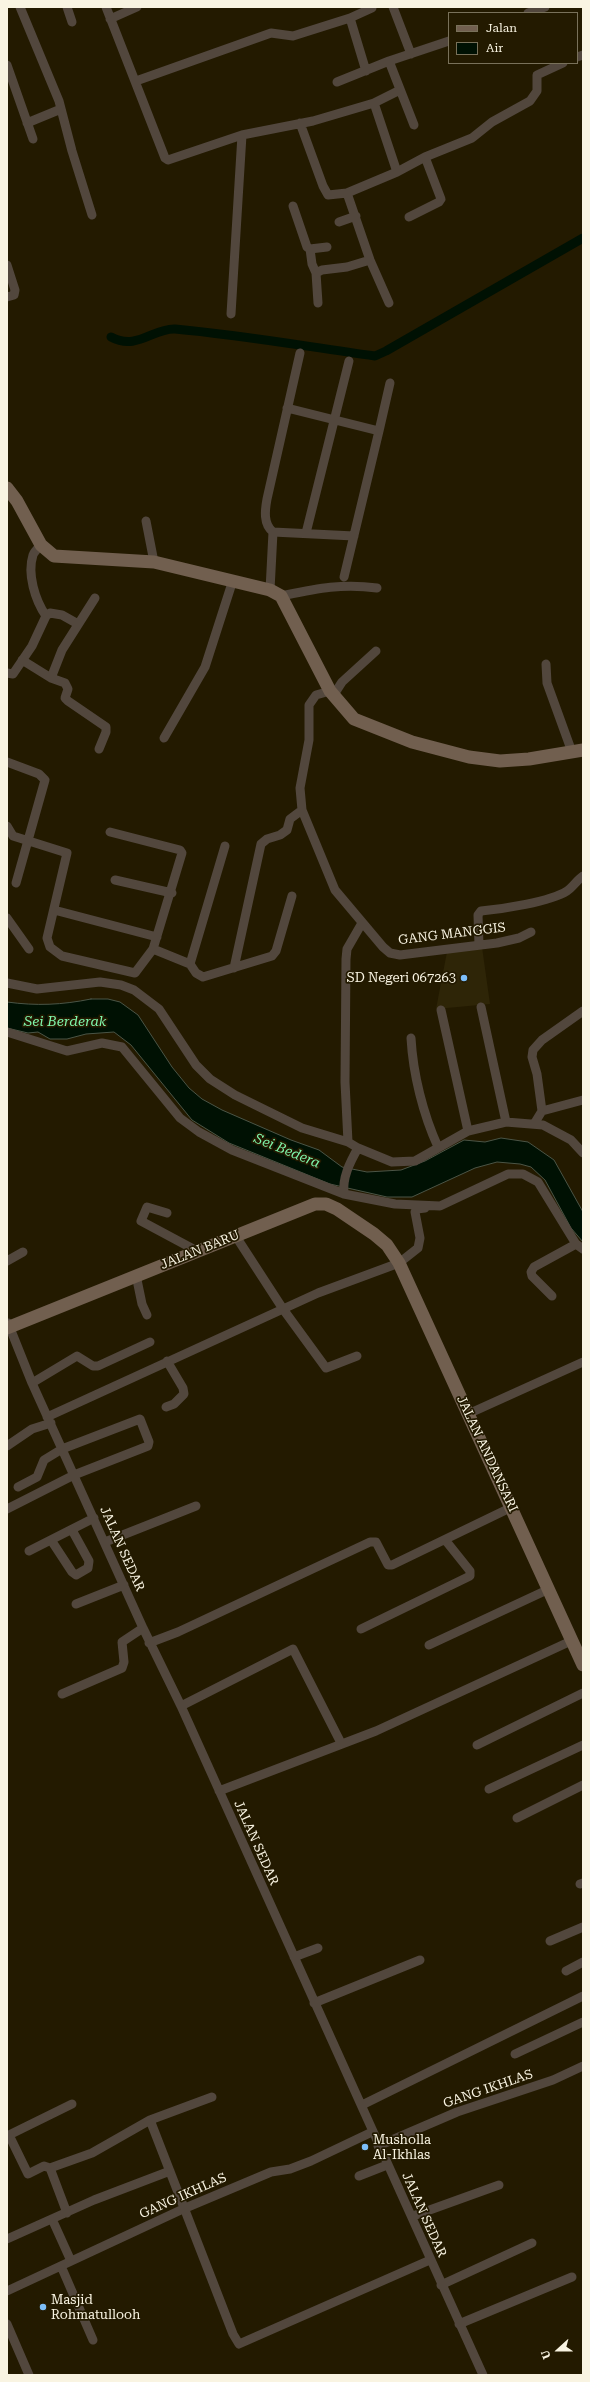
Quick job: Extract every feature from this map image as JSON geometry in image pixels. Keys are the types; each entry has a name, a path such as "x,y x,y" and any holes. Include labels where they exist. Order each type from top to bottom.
{"street":[{"path":"20,7 61,108 72,151 92,215"},
{"path":"67,7 72,22"},
{"path":"106,7 165,158 168,160 242,135 300,123 374,103 400,90"},
{"path":"110,19 136,7"},
{"path":"393,7 411,54"},
{"path":"531,12 545,7"},
{"path":"136,81 271,33 293,36 350,18 372,8"},
{"path":"350,18 366,72"},
{"path":"337,82 366,72 389,61 448,41"},
{"path":"389,61 414,125"},
{"path":"300,123 322,185 328,195 347,193 397,172 425,157 472,138 492,122 530,101 536,91 537,75 561,64"},
{"path":"7,65 10,81 33,139"},
{"path":"374,103 397,172"},
{"path":"27,123 61,108"},
{"path":"231,314 242,135"},
{"path":"409,217 439,202 441,198 425,157"},
{"path":"347,193 370,260 389,303"},
{"path":"293,206 306,247 310,249 327,248"},
{"path":"339,222 356,216"},
{"path":"310,249 312,264 316,273 318,303"},
{"path":"316,273 322,270 347,268 370,260"},
{"path":"7,265 16,290 14,295 7,297"},
{"path":"300,353 266,505 268,528 273,532 354,536"},
{"path":"306,533 349,361"},
{"path":"344,577 390,383"},
{"path":"287,408 379,431"},
{"path":"10,492 41,545 54,556 154,562 233,580 275,593 352,584 377,588"},
{"path":"146,521 154,562"},
{"path":"273,532 275,593 332,694 354,719 412,742 469,757 500,761 578,751 547,683 546,664"},
{"path":"41,545 33,554 32,577 35,594 46,616"},
{"path":"164,738 205,667 233,580"},
{"path":"51,678 62,650 95,598"},
{"path":"7,673 13,674 46,616 50,613 62,615 78,624"},
{"path":"332,694 342,682 366,662 376,651"},
{"path":"22,660 51,678 66,683 68,689 66,698 68,701 106,727 106,732 99,749"},
{"name":"GANG MANGGIS","path":"332,694 316,695 309,705 309,740 300,788 302,810 335,890 362,923 383,946 396,955 519,938 531,932"},
{"path":"7,762 39,774 44,778 16,883"},
{"path":"234,968 261,844 267,839 280,835 287,830 290,819 302,810"},
{"path":"7,826 13,836 67,853 47,938 50,947 62,956 135,973 153,949 158,937 182,857 180,850 110,832"},
{"path":"190,964 225,846"},
{"path":"479,944 478,915 481,911 506,908 551,897 567,891 583,876"},
{"path":"115,880 172,893"},
{"path":"153,949 190,964 196,973 203,977 274,954 292,896"},
{"path":"54,910 158,937"},
{"path":"7,918 29,949"},
{"path":"348,1142 345,1082 346,959 347,949 362,923"},
{"path":"7,983 37,989 100,982 121,985 134,990 159,1009 196,1065 210,1079 235,1094 302,1128 348,1142 358,1148 392,1162 405,1163 425,1157 438,1147 468,1131 506,1122 534,1124 559,1132 571,1140 583,1153"},
{"path":"481,1007 506,1122"},
{"path":"440,1010 468,1131"},
{"path":"534,1124 542,1111 537,1074 532,1057 533,1050 542,1040 583,1011"},
{"path":"7,1032 67,1051 102,1043 122,1048 180,1118 200,1132 232,1150 343,1190 395,1204 434,1206"},
{"path":"411,1038 413,1060 427,1121 438,1147"},
{"path":"542,1111 583,1100"},
{"path":"343,1190 350,1161 358,1148"},
{"path":"7,1446 32,1429 167,1361 318,1293 398,1263 414,1253 420,1244 415,1216 417,1209 444,1204 508,1174 523,1174 538,1182 579,1246 534,1267 531,1272 532,1276 552,1296"},
{"name":"JALAN BARU","path":"8,1326 315,1204 326,1204 387,1244"},
{"path":"167,1213 147,1206 141,1221 197,1252"},
{"path":"235,1235 284,1309 326,1368 357,1356"},
{"name":"JALAN ANDANSARI","path":"387,1244 398,1263 512,1507 547,1590 583,1665"},
{"path":"7,1261 23,1252"},
{"path":"136,1275 142,1304 147,1315"},
{"name":"JALAN SEDAR","path":"8,1326 32,1383 143,1628 181,1706 314,2003 362,2105 378,2146 413,2216 441,2285 483,2375"},
{"path":"32,1383 77,1356 93,1366 98,1366 150,1342"},
{"path":"166,1407 174,1404 184,1394 183,1388 167,1361"},
{"path":"468,1414 583,1362"},
{"path":"7,1509 74,1474 148,1446 149,1442 140,1419 62,1449 44,1460 37,1477 18,1487"},
{"path":"105,1542 196,1506"},
{"path":"150,1643 178,1632 374,1540 388,1565 446,1541 512,1507"},
{"path":"29,1552 94,1518"},
{"path":"51,1540 72,1572 79,1574 88,1568 89,1561 72,1530"},
{"path":"361,1629 470,1576 470,1571 446,1541"},
{"path":"76,1604 124,1585"},
{"path":"429,1645 547,1590"},
{"path":"62,1694 122,1668 124,1662 122,1642 143,1628"},
{"path":"219,1792 341,1743 376,1731 571,1641"},
{"path":"181,1706 293,1649 341,1743"},
{"path":"477,1745 583,1693"},
{"path":"489,1790 583,1744"},
{"path":"517,1818 583,1785"},
{"path":"550,1942 583,1927"},
{"path":"294,1957 318,1948"},
{"path":"314,2003 420,1960"},
{"path":"566,1971 583,1962"},
{"path":"362,2105 583,1996"},
{"path":"515,2054 583,2022"},
{"name":"GANG IKHLAS","path":"378,2146 457,2112 553,2080 583,2066"},
{"path":"72,2104 9,2135 28,2174 44,2166 50,2168 92,2153 150,2120 212,2097"},
{"path":"150,2120 183,2209 233,2334 239,2344 430,2260"},
{"name":"GANG IKHLAS","path":"7,2291 183,2209 271,2172 311,2161 372,2132"},
{"path":"359,2176 387,2165"},
{"path":"50,2168 67,2213"},
{"path":"7,2239 170,2171"},
{"path":"413,2216 499,2185"},
{"path":"52,2219 70,2261"},
{"path":"441,2285 532,2243"},
{"path":"61,2266 93,2340"},
{"path":"459,2324 572,2277"},
{"path":"7,2324 29,2375"}],"shaded area":[{"name":"SD Negeri 067263","path":"482,947 490,1004 436,1009 447,952"}],"water":[{"name":"Sei Berderak","path":"91,999 108,999 120,1002 138,1015 172,1067 189,1088 202,1099 222,1110 291,1140 319,1150 342,1167 367,1172 401,1170 425,1161 464,1140 485,1142 501,1138 528,1142 554,1160 583,1212 583,1242 571,1228 545,1180 531,1167 520,1164 497,1162 475,1168 412,1197 387,1197 330,1184 229,1143 192,1120 131,1045 114,1032 86,1034 67,1039 50,1039 38,1032 28,1033 7,1028 7,1002 49,1004 70,1003"}],"waterway":[{"path":"111,337 120,341 129,342 159,332 175,329 375,356 583,238"}],"place":[{"name":"SD Negeri 067263","path":"464,978"},
{"name":"Musholla Al-Ikhlas","path":"365,2147"},
{"name":"Masjid Rohmatullooh","path":"43,2307"}],"water label":[{"name":"Sei Bedera","path":"287,1151"}]}
